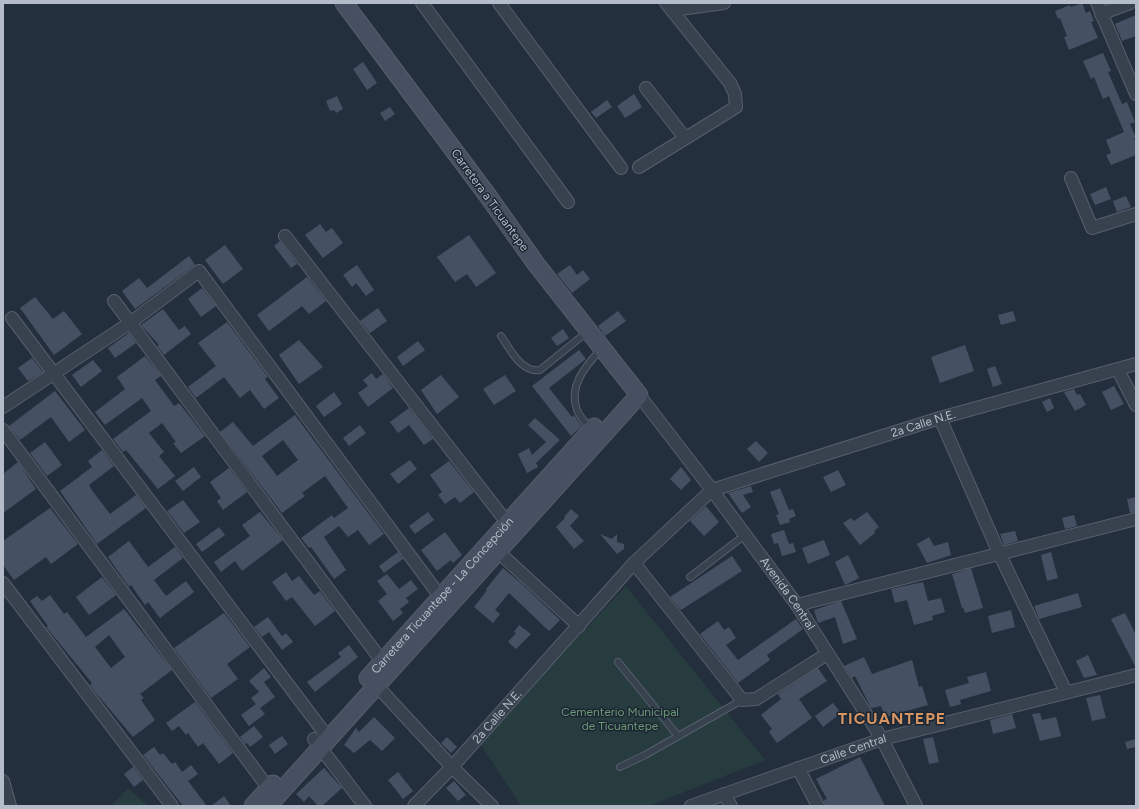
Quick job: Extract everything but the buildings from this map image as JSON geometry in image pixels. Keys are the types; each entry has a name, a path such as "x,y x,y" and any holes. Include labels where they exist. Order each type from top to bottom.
{"main road":[{"name":"Carretera a Ticuantepe","path":"345,3 488,196 536,264 635,390"},
{"name":"Carretera Ticuantepe - La Concepción","path":"511,528 635,390"},
{"name":"Carretera Ticuantepe - La Concepción","path":"268,806 321,739 494,548 591,430 635,390"},
{"name":"Carretera Ticuantepe - La Concepción","path":"253,806 377,686 386,667"}],"street":[{"path":"422,3 568,202"},
{"path":"499,3 621,168"},
{"path":"669,7 724,3"},
{"path":"1130,3 1099,8 1136,94"},
{"path":"639,167 736,107 736,94 730,83 669,7"},
{"path":"646,88 685,138"},
{"path":"1071,178 1092,228 1136,214"},
{"path":"285,236 511,528"},
{"path":"3,407 130,323 199,271 445,602"},
{"path":"114,301 386,667"},
{"path":"12,318 321,739 365,806"},
{"name":"2a Calle N.E.","path":"414,806 452,767 634,563 712,490 940,418 1136,364"},
{"path":"1118,370 1136,405"},
{"name":"Avenida Central","path":"635,390 712,490 797,605 882,739 916,806"},
{"path":"940,418 1000,553 1066,692"},
{"path":"3,430 269,789"},
{"path":"797,605 1136,520"},
{"path":"494,548 579,626"},
{"path":"634,563 742,700 756,698 827,654"},
{"path":"3,583 172,806"},
{"name":"Calle Central","path":"691,806 882,739 1136,675"},
{"path":"377,686 452,767 492,806"},
{"path":"798,768 818,806"},
{"path":"3,780 10,806"},
{"path":"724,794 731,806"}],"lane":[{"path":"501,336 521,364 533,371 540,370 588,331"},
{"path":"591,430 578,411 575,394 578,376 602,348"},
{"path":"690,577 745,534"},
{"path":"618,662 678,736"},
{"path":"620,767 742,700"}],"green space":[{"name":"Cementerio Municipal de Ticuantepe","path":"626,586 765,760 649,806 518,806 520,804 479,742"},
{"path":"128,788 148,806 111,806"}],"district":[{"name":"TICUANTEPE","path":"892,718"}]}
